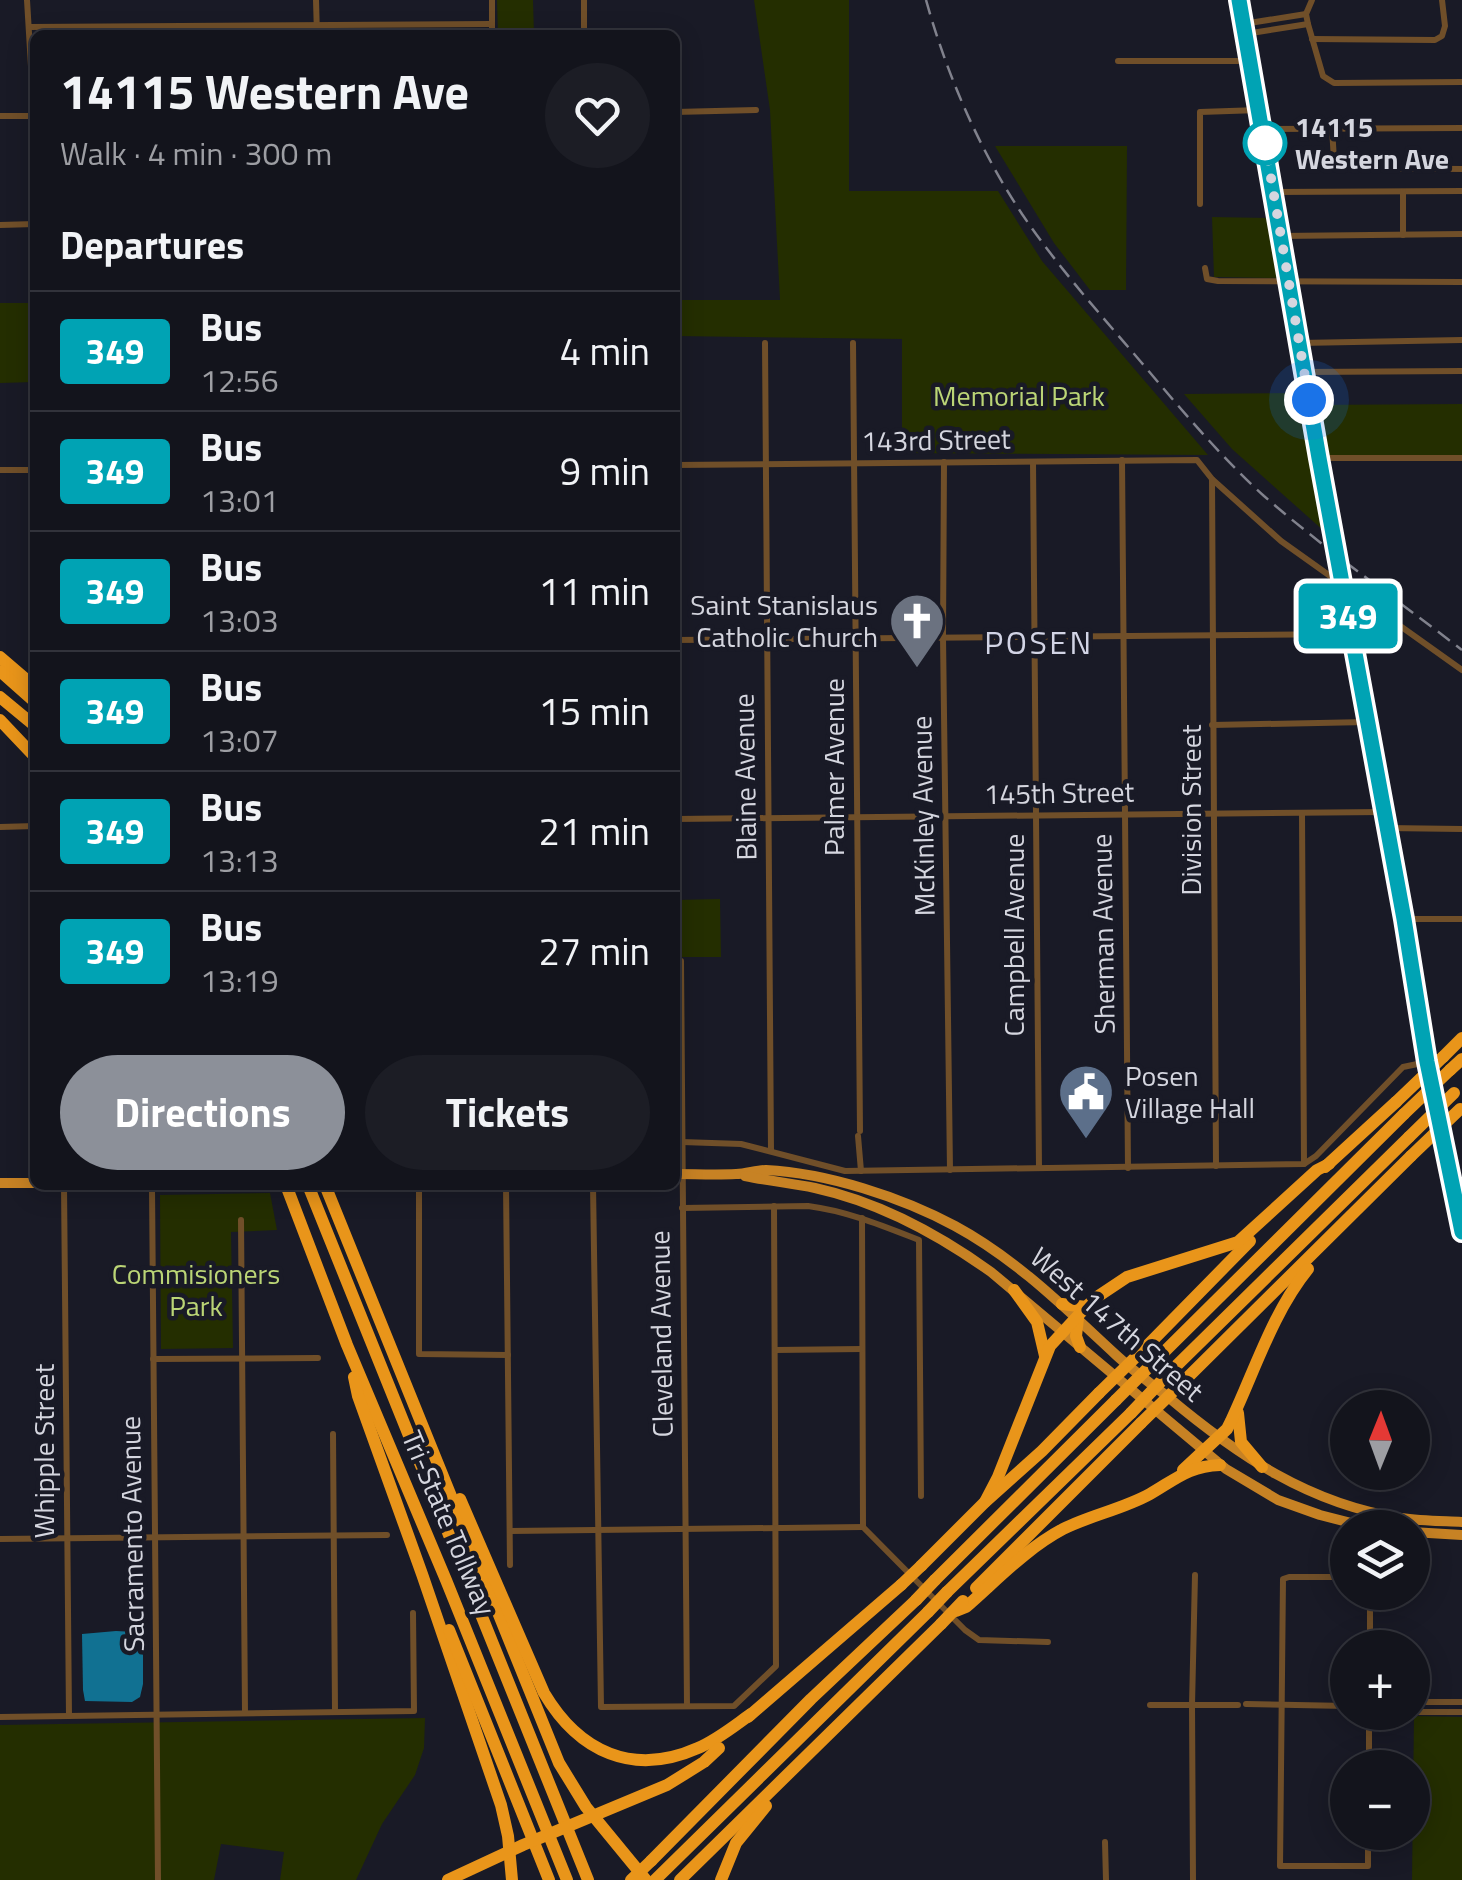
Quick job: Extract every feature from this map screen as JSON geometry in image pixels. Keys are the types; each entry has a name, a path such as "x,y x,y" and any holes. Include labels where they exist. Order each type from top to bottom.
{"highway":[{"path":"0,658 30,683"},
{"path":"0,671 30,698"},
{"path":"0,697 30,722"},
{"path":"0,720 30,753"},
{"path":"631,1880 1154,1362 1400,1108 1462,1038"},
{"path":"448,1880 667,1785 704,1762 715,1744 901,1584 1042,1451 1329,1164 1462,1059"},
{"path":"965,1604 1136,1418 1169,1373 1458,1089"},
{"path":"658,1877 947,1592 1136,1418 1184,1382 1461,1108"},
{"path":"985,1502 1050,1346 1096,1297 1128,1277 1238,1242 1317,1170 1329,1164"},
{"name":"Tri-State Tollway","path":"288,1190 347,1346 566,1880"},
{"name":"Tri-State Tollway","path":"310,1190 588,1880"},
{"path":"328,1190 558,1763 576,1794 646,1880"},
{"path":"1174,1478 1226,1429 1286,1301 1328,1241"},
{"path":"1014,1290 1037,1322 1045,1356"},
{"path":"1062,1304 1082,1312"},
{"path":"1080,1347 1076,1336 1082,1312"},
{"path":"347,1346 358,1396 505,1820 512,1880"},
{"path":"402,1375 416,1398 544,1694 561,1720 597,1748 622,1758 670,1757 715,1744"},
{"path":"1238,1407 1241,1442 1262,1466"},
{"path":"680,1880 940,1624 1048,1538 1148,1495 1201,1465 1220,1465"},
{"path":"422,1574 445,1619 550,1880"},
{"path":"721,1880 736,1842 768,1804 780,1781"}],"main road":[{"path":"1238,0 1427,1062 1457,1181 1462,1232"},
{"name":"West 147th Street","path":"680,1174 762,1170 872,1191 922,1210 993,1248 1062,1304"},
{"name":"West 147th Street","path":"739,1174 818,1188 893,1214 961,1250 1014,1290 1220,1465 1278,1500 1330,1518"},
{"path":"0,1183 30,1183"},
{"name":"West 147th Street","path":"1082,1312 1117,1356 1217,1438 1298,1486 1400,1518 1462,1522"},
{"path":"1430,1533 1462,1535"}],"street":[{"path":"27,0 30,45"},
{"path":"316,0 317,30"},
{"path":"492,0 492,30"},
{"path":"584,0 584,30"},
{"path":"1312,0 1306,14 1308,24 1323,76 1334,83 1462,82"},
{"path":"1312,39 1435,40 1442,36 1445,26 1442,0"},
{"path":"1244,29 1306,14"},
{"path":"29,27 492,24"},
{"path":"1244,29 1308,24"},
{"path":"1118,61 1250,60"},
{"path":"680,112 756,110"},
{"path":"1200,204 1200,112 1259,110"},
{"path":"0,116 30,116"},
{"path":"1332,128 1338,168 1462,169"},
{"path":"1262,129 1462,128"},
{"path":"1273,192 1462,191"},
{"path":"1403,234 1404,192"},
{"path":"0,225 30,224"},
{"path":"1280,236 1462,234"},
{"path":"1205,268 1207,279 1218,281 1462,282"},
{"path":"1299,343 1462,340"},
{"name":"Palmer Avenue","path":"854,342 861,1171"},
{"name":"Blaine Avenue","path":"765,343 772,1151"},
{"path":"1304,372 1462,371"},
{"path":"1319,458 1462,458"},
{"name":"Sherman Avenue","path":"1122,460 1128,1168"},
{"name":"143rd Street","path":"680,465 1197,460 1212,479"},
{"name":"McKinley Avenue","path":"944,462 950,1170"},
{"name":"Campbell Avenue","path":"1033,462 1039,1168"},
{"path":"0,470 30,470"},
{"path":"1212,479 1282,541 1462,670"},
{"name":"Division Street","path":"1212,479 1216,1166"},
{"path":"680,640 1351,634"},
{"path":"1212,725 1367,722"},
{"name":"145th Street","path":"680,819 1384,812"},
{"path":"1302,813 1304,1164"},
{"path":"0,827 30,826"},
{"path":"1386,828 1462,828"},
{"path":"1404,919 1462,919"},
{"name":"Cleveland Avenue","path":"680,961 680,1158"},
{"path":"682,1142 741,1144 845,1171 1304,1164 1402,1067 1427,1062"},
{"name":"Whipple Street","path":"64,1190 68,1716"},
{"name":"Sacramento Avenue","path":"152,1190 158,1880"},
{"path":"419,1190 420,1354 508,1354"},
{"path":"506,1190 510,1565"},
{"path":"593,1190 601,1707 734,1706 776,1666 774,1206"},
{"name":"Cleveland Avenue","path":"680,1190 687,1706"},
{"path":"682,1208 824,1208 919,1240 921,1496"},
{"path":"862,1218 863,1527 978,1640 1048,1642"},
{"path":"241,1220 245,1713"},
{"path":"775,1350 862,1349"},
{"path":"153,1358 318,1358"},
{"path":"333,1434 336,1711"},
{"path":"510,1531 863,1527"},
{"path":"0,1539 387,1535"},
{"path":"1193,1880 1195,1575"},
{"path":"1330,1577 1283,1579 1280,1866 1368,1866 1368,1850"},
{"path":"0,1717 414,1711 413,1613"},
{"path":"1430,1702 1462,1702"},
{"path":"1440,1702 1440,1712"},
{"path":"1150,1705 1330,1706"},
{"path":"1430,1712 1462,1712"},
{"path":"1105,1842 1106,1880"}],"green space":[{"path":"497,0 533,0 534,30 498,30"},
{"name":"Memorial Park","path":"754,0 849,0 849,191 998,191 1042,261 1208,455 902,453 902,339 680,336 680,300 780,300 770,110"},
{"path":"995,146 1127,146 1126,290 1090,290 1054,243"},
{"path":"1212,217 1269,218 1280,278 1214,277"},
{"path":"0,303 30,303 30,382 0,383"},
{"path":"1299,393 1304,405 1462,404 1462,458 1319,458 1313,452 1325,532 1232,449 1184,394"},
{"path":"720,899 721,957 680,957 680,900"},
{"name":"Commisioners Park","path":"270,1193 277,1230 231,1232 233,1348 161,1349 160,1195"},
{"path":"1430,1716 1462,1717 1462,1880 1412,1880 1412,1850 1430,1850 1430,1750 1414,1750 1414,1730 1430,1730"},
{"path":"425,1718 424,1748 415,1775 382,1824 356,1880 280,1880 284,1852 221,1844 214,1880 0,1880 0,1725"}],"water":[{"path":"135,1632 143,1638 140,1697 132,1702 85,1701 82,1634"}],"railway":[{"path":"926,0 954,84 978,138 1022,214 1080,290 1200,431 1264,496 1462,650"}],"bus line":[{"name":"349","path":"1239,0 1427,1062 1462,1232"}],"place":[{"name":"14115 Western Ave","path":"1265,143"},
{"name":"Saint Stanislaus Catholic Church","path":"917,670"},
{"name":"Posen Village Hall","path":"1086,1141"}],"district":[{"name":"POSEN","path":"1039,643"}],"route":[{"path":"1265,143 1309,400"}]}
